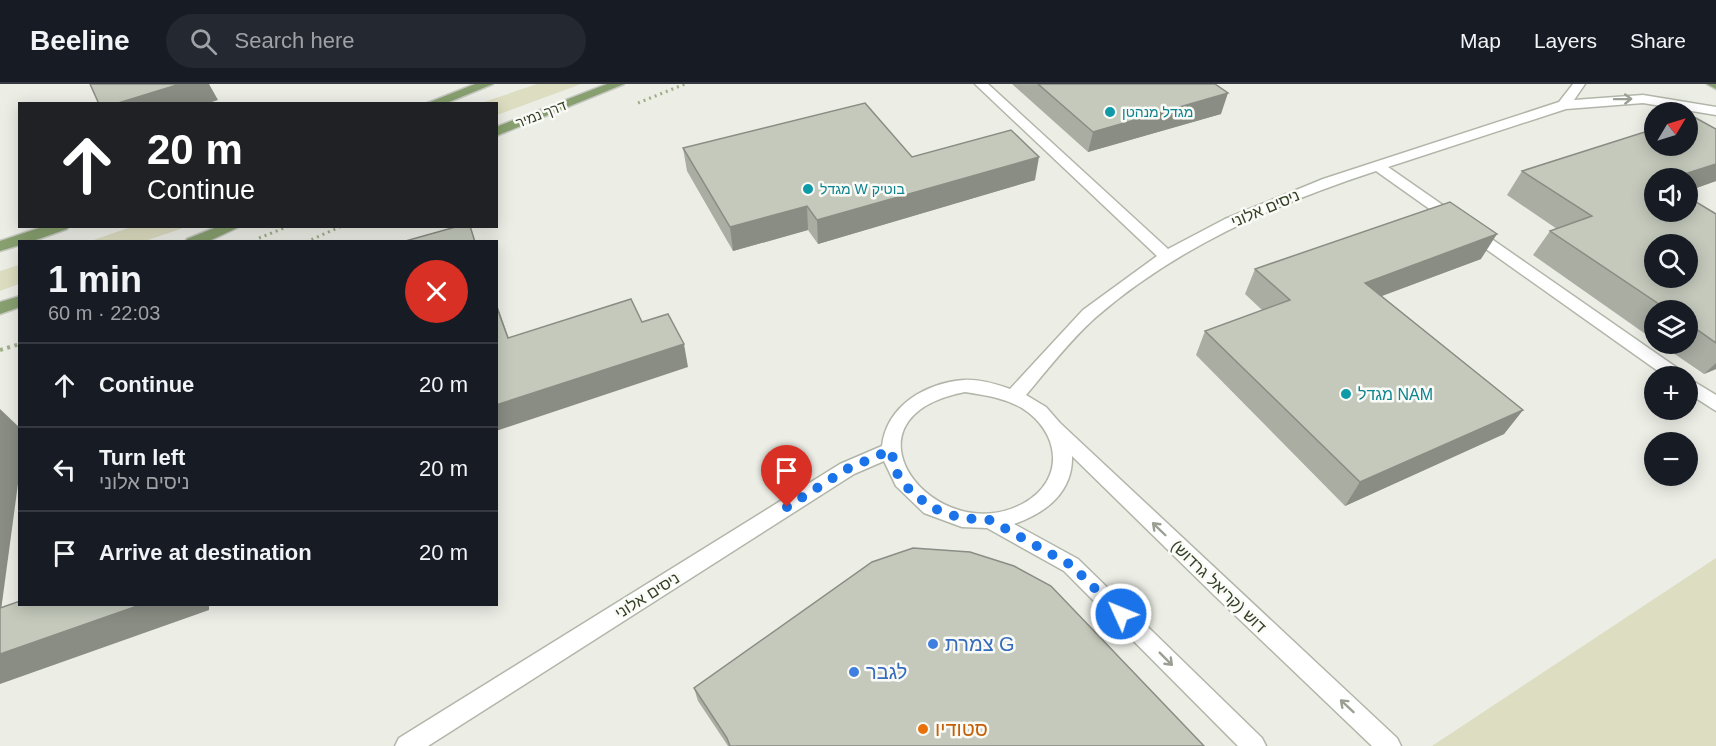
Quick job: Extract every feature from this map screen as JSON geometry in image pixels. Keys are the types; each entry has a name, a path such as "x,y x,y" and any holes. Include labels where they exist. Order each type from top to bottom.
{"main road":[{"path":"437,102 487,84"},
{"name":"דרך נמיר","path":"498,131 618,84"},
{"path":"19,240 56,228"},
{"path":"197,240 229,228"},
{"path":"0,246 18,240"},
{"path":"0,308 18,303"}],"street":[{"path":"981,84 1167,256"},
{"path":"1564,105 1579,84"},
{"name":"ניסים אלוני","path":"1014,396 1089,314 1167,256 1230,222 1328,182 1564,105 1643,99 1716,111"},
{"path":"1378,166 1663,366"},
{"path":"965,386 990,388 1014,396 1035,408 1051,424 1061,444 1063,466 1056,486 1040,504 1017,515 990,520 960,518 933,508 911,492 896,472 891,450 894,430 904,412 920,399 942,390 965,386"},
{"path":"1698,391 1716,404"},
{"name":"דוש (קריאל גרדוש)","path":"1051,424 1222,590 1389,746"},
{"name":"ניסים אלוני","path":"407,746 847,469 891,450"},
{"path":"990,520 1071,565 1254,746"}],"path":[{"path":"254,240 284,228"},
{"path":"310,240 338,228"},
{"path":"0,351 18,345"}],"green space":[{"path":"537,84 581,84 498,115 498,102 484,102"},
{"path":"128,228 183,228 148,240 94,240"},
{"path":"18,265 18,284 0,291 0,271"},
{"path":"1716,558 1716,746 1432,746"}],"building":[{"path":"90,84 180,84 122,102 98,102"},
{"path":"1038,84 1215,84 1228,93 1093,132"},
{"path":"865,103 912,157 1011,130 1039,157 817,220 807,206 730,227 683,148"},
{"path":"1698,119 1716,129 1716,164 1698,170 1644,168 1644,222 1698,222 1698,203 1716,214 1716,343 1698,330 1698,300 1653,300 1550,231 1592,216 1522,171 1644,132 1644,156 1698,156"},
{"path":"1450,202 1497,234 1365,283 1523,410 1360,482 1205,331 1290,300 1255,269"},
{"path":"452,228 471,228 474,240 409,240"},
{"path":"631,299 642,322 668,314 684,344 498,404 498,310 508,338"},
{"name":"צמרת G","path":"913,548 970,552 1014,566 1051,586 1204,746 730,746 694,688 872,562"},
{"path":"18,602 18,606 137,606 0,654 0,608"}],"place":[{"name":"מגדל מנהטן","path":"1110,112"},
{"name":"מגדל W בוטיק","path":"808,189"},
{"name":"מגדל NAM","path":"1346,394"},
{"name":"צמרת G","path":"933,644"},
{"name":"לגבר","path":"854,672"},
{"name":"סטודיו","path":"923,729"}],"route":[{"path":"787,507 847,469 891,450 896,472 911,492 933,508 960,518 990,520 1071,565 1121,614"}]}
